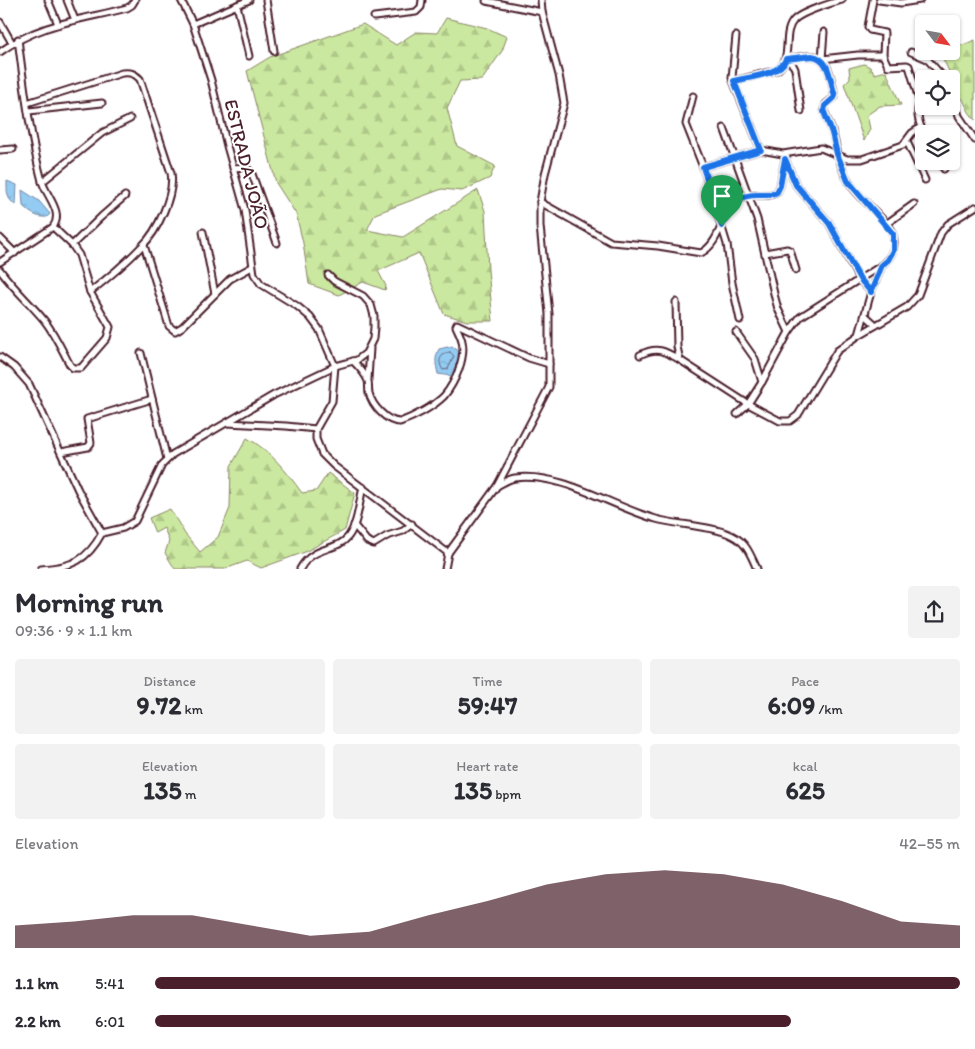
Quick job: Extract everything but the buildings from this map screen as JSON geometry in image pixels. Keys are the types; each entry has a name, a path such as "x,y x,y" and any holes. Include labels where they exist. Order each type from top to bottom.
{"street":[{"path":"48,0 58,24"},
{"path":"68,0 76,20"},
{"path":"0,52 18,39 58,24 127,8 132,6 135,0"},
{"name":"ESTRADA JOÃO","path":"181,0 193,24 207,66 249,228 254,274 261,284 297,306 310,318 319,329 335,366"},
{"path":"193,24 249,0"},
{"path":"266,0 274,50"},
{"path":"374,17 416,12 421,7 422,0"},
{"path":"445,569 448,552 498,486 549,388 548,300 540,226 540,202 545,174 564,103 559,75 542,12 541,0"},
{"path":"734,81 777,70 786,59 789,31 793,21 800,15 842,0"},
{"path":"873,0 868,27 870,30 884,33 883,55 888,66 909,66 920,103 917,110 921,125"},
{"path":"879,0 901,3 920,0"},
{"path":"486,1 542,12"},
{"path":"237,5 250,56"},
{"path":"0,22 12,44"},
{"path":"737,414 748,404 762,382 788,332 804,313 882,265 891,256 894,246 893,234 852,186 837,154 824,110 826,104 834,97 826,65 822,59 824,32"},
{"path":"736,36 732,69 734,81 761,150"},
{"path":"0,262 52,227 56,222 57,213 42,182 27,102 18,39"},
{"path":"911,52 927,59 937,70"},
{"path":"786,59 812,56 822,59 858,55 883,55"},
{"path":"786,59 793,65 801,111"},
{"path":"27,102 122,73 130,72 140,79 173,182 168,204 144,245 90,292"},
{"path":"692,96 686,124 703,167 722,226 729,253 732,284 740,320"},
{"path":"29,112 102,103"},
{"path":"959,115 975,140"},
{"path":"42,182 102,133 130,119"},
{"path":"724,128 749,195 766,253 778,309 788,332"},
{"path":"703,167 761,150 784,156 816,148 826,149 847,159 862,160 900,147 907,142 915,131"},
{"path":"907,142 925,180"},
{"path":"0,150 13,149"},
{"path":"540,202 611,242 658,246 700,253 709,246 734,202 749,195 771,195 777,192 780,186 784,156"},
{"path":"784,156 796,185 829,223 860,279 871,292"},
{"path":"233,168 244,167 249,169 252,174 277,243"},
{"path":"72,245 101,216 125,196"},
{"path":"886,224 914,204"},
{"path":"640,355 650,350 666,352 748,404 780,421 785,422 795,419 834,356 841,348 912,303 918,295 941,233 948,224 975,207"},
{"path":"0,270 45,322 70,365 76,369 85,364 110,332 108,321 90,292 79,255 72,245 52,227"},
{"path":"203,232 214,294"},
{"path":"0,238 15,253"},
{"path":"144,245 151,264 160,301 171,329 179,330 230,279 252,266"},
{"path":"766,253 790,250 796,270"},
{"path":"859,335 871,292 882,265"},
{"path":"328,275 334,281 363,296 371,304 374,327 370,347 369,393 383,414 395,422 406,420 445,395 462,359 462,342 456,326 458,324 529,358 549,364"},
{"path":"676,302 677,346 680,360"},
{"path":"865,315 876,325"},
{"path":"736,332 755,359 762,382"},
{"path":"41,569 58,568 82,559 93,548 102,533 123,528 134,521 153,482 167,459 183,447 281,392 335,366 361,357 370,347"},
{"path":"141,353 167,459"},
{"path":"0,357 22,374 34,392 89,512 102,533"},
{"path":"353,361 368,381"},
{"path":"335,366 332,401 316,429 316,439 322,454 448,552"},
{"path":"61,452 88,447 91,443 87,419 152,399"},
{"path":"226,423 316,429"},
{"path":"498,486 513,479 522,478 565,484 643,516 728,533 746,545 757,569"},
{"path":"300,569 306,560 320,550 341,543 347,538 354,525 363,487"},
{"path":"354,525 368,541 374,544 387,536 403,531 412,524"}],"green space":[{"path":"446,18 487,28 507,37 502,51 482,80 460,81 447,108 457,146 495,166 490,178 462,191 442,189 375,214 367,230 403,237 478,190 485,211 493,321 467,321 444,314 419,253 378,271 386,286 385,290 363,282 339,295 309,284 303,243 296,214 276,183 247,71 270,57 363,24 396,45 416,32 437,33"},
{"path":"975,40 975,120 960,94 960,70 948,70 943,60 960,60 960,44"},
{"path":"864,64 870,67 875,74 886,71 901,105 880,106 867,115 870,129 864,141 844,84 850,78 849,68"},
{"path":"247,438 271,455 302,493 316,491 328,473 355,493 345,530 305,552 261,568 247,561 225,569 175,569 165,553 169,541 164,528 155,533 149,518 170,509 185,534 200,552 218,537 230,508 231,466"}],"water":[{"path":"7,181 17,185 16,205 9,198"},
{"path":"22,190 39,201 50,214 47,217 40,217 28,211 23,206"},
{"path":"452,346 461,353 451,376 438,374 436,365 437,352 439,349"}],"route":[{"path":"819,57 826,65 835,96 825,106 824,112 837,154 848,181 855,192 886,224 893,234 893,251 888,260 882,265 871,292 860,279 829,223 796,185 785,159 780,186 777,192 771,195 746,195 738,199 730,208 722,226 703,167 761,150 734,81 777,70 786,59 819,57"}]}
